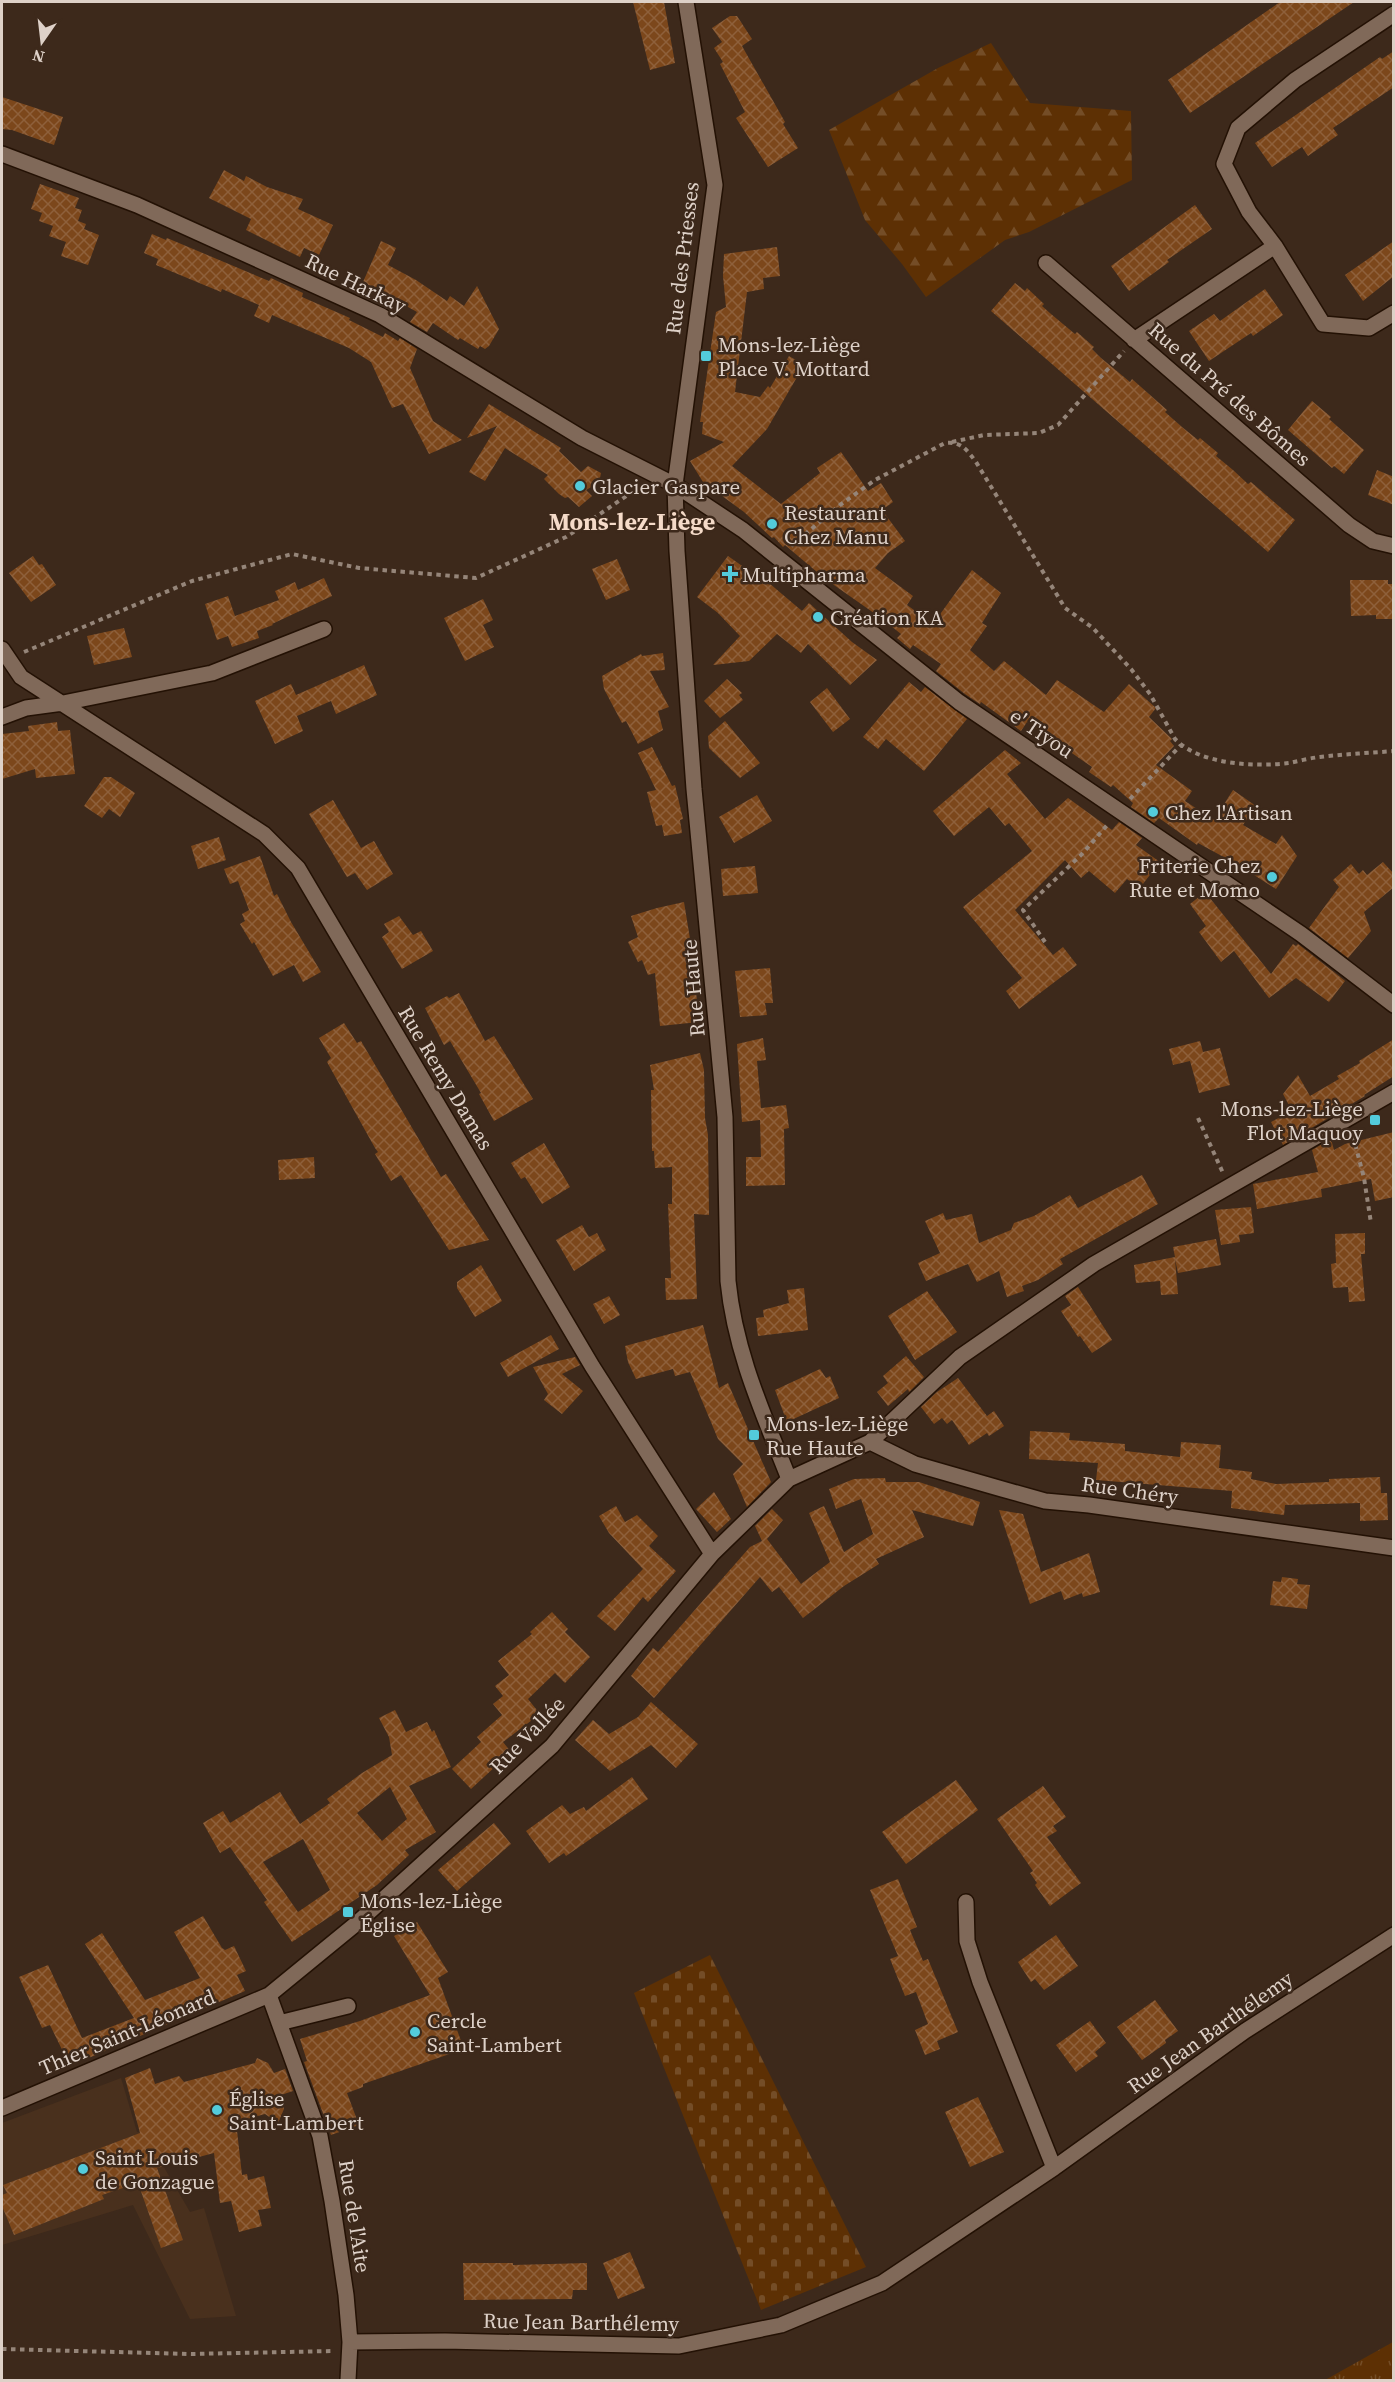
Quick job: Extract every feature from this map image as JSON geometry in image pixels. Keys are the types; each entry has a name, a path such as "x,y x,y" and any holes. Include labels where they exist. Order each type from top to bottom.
{"street":[{"name":"Rue des Priesses","path":"675,485 715,185 686,2"},
{"path":"1394,14 1295,80 1238,128 1224,164 1249,212 1275,246 1323,324 1369,328 1394,313"},
{"name":"Rue Harkay","path":"2,154 137,205 380,315 582,438 675,485"},
{"path":"1134,340 1275,246"},
{"name":"Rue du Pré des Bômes","path":"1046,263 1349,525 1373,541 1394,546"},
{"name":"e' Tiyou","path":"675,485 743,530 959,702 1300,934 1394,1005"},
{"name":"Rue Haute","path":"675,485 677,550 694,789 725,1117 728,1281 731,1307 742,1355 789,1479"},
{"path":"2,717 26,708 63,703 212,673 324,629"},
{"name":"Rue Remy Damas","path":"5,654 21,676 264,834 298,868 592,1366 712,1554"},
{"name":"Rue Vallée","path":"269,1995 357,1923 552,1746 712,1554 789,1479 870,1442 960,1357 1095,1264 1394,1092"},
{"name":"Rue Chéry","path":"870,1442 915,1464 1045,1501 1089,1505 1394,1548"},
{"path":"966,1902 967,1941 980,1982 1054,2168"},
{"name":"Rue Jean Barthélemy","path":"350,2347 445,2341 679,2346 781,2325 882,2283 1054,2168 1245,2031 1394,1935"},
{"name":"Rue de l'Aite","path":"269,1995 320,2136 346,2295 350,2347 348,2380"},
{"name":"Thier Saint-Léonard","path":"2,2108 269,1995"},
{"path":"279,2023 348,2006"}],"path":[{"path":"777,558 840,505 875,480 939,446 984,435 1040,433 1058,425 1134,340"},
{"path":"951,442 968,451 1065,608 1093,628 1131,669 1150,694 1175,739 1181,745 1205,756 1240,764 1274,764 1319,757 1394,751"},
{"path":"5,654 192,581 292,554 359,568 476,578 566,537 656,475"},
{"path":"1045,942 1023,910 1082,854 1181,745"},
{"path":"1198,1118 1229,1187"},
{"path":"1347,1120 1364,1178 1371,1223"},
{"path":"2,2349 158,2354 350,2347"}],"shaded area":[{"name":"Saint Louis de Gonzague","path":"121,2078 137,2132 144,2133 190,2212 204,2208 236,2316 190,2319 133,2205 2,2245 2,2123"}],"green space":[{"path":"991,43 1030,103 1131,111 1132,180 1029,232 1005,240 926,297 865,220 829,130 938,68"},
{"path":"710,1955 866,2267 761,2310 634,1993"},
{"path":"1393,2342 1393,2380 1325,2380"}],"building":[{"path":"633,2 664,2 675,63 650,70"},
{"path":"1280,2 1354,2 1190,113 1168,80"},
{"path":"730,16 737,16 752,39 742,46 798,148 768,167 736,118 745,112 720,64 723,62 714,48 722,42 712,28"},
{"path":"1394,51 1394,87 1333,128 1338,135 1308,156 1302,147 1272,167 1255,143 1380,57 1382,59"},
{"path":"2,97 63,117 54,145 12,130 2,129"},
{"path":"224,170 244,181 246,176 267,187 303,199 298,209 333,225 319,255 304,248 300,257 246,230 251,219 209,198"},
{"path":"40,184 79,198 75,208 82,210 78,221 86,224 84,229 99,235 88,265 61,256 66,242 49,236 53,226 39,221 42,213 31,209"},
{"path":"1195,205 1212,229 1167,260 1169,262 1129,291 1111,266"},
{"path":"152,234 166,240 167,238 269,281 271,278 303,293 302,297 350,318 349,320 383,337 385,333 398,341 400,338 417,349 410,368 433,421 462,440 429,454 403,404 392,408 371,362 349,348 272,315 269,323 254,316 259,305 156,265 158,259 144,253"},
{"path":"381,241 396,248 388,265 447,301 450,296 464,306 477,286 499,329 489,346 485,349 480,346 478,349 460,338 458,340 433,323 427,332 410,322 417,312 363,282"},
{"path":"1394,241 1394,276 1363,301 1345,275"},
{"path":"777,247 780,276 763,278 764,289 747,292 735,392 760,397 768,386 770,388 789,356 804,365 767,429 732,466 781,504 820,473 817,468 841,452 868,491 881,483 893,502 882,510 905,541 888,553 875,568 913,596 907,605 933,624 972,570 1001,593 982,623 987,626 970,650 994,671 1004,661 1046,695 1057,680 1104,712 1129,684 1156,708 1149,717 1172,739 1170,741 1174,746 1156,765 1192,791 1185,801 1214,820 1233,790 1256,806 1243,825 1276,844 1282,835 1297,856 1276,889 1240,866 1198,843 1197,845 1159,818 1154,823 1131,807 1133,803 1113,785 1111,787 1089,772 1092,767 1027,722 1021,731 981,702 980,704 965,694 936,671 941,664 913,645 910,649 897,638 901,634 824,578 785,545 783,547 744,512 703,482 690,461 724,442 702,434 703,422 700,422 716,312 726,307 723,276 724,254"},
{"path":"1015,283 1025,291 1027,288 1051,314 1094,347 1092,349 1101,358 1130,382 1132,379 1167,410 1165,412 1182,427 1198,440 1200,438 1218,453 1216,456 1248,484 1251,482 1295,520 1268,552 991,311"},
{"path":"1265,289 1283,315 1253,336 1251,333 1209,361 1189,331 1214,314 1220,321"},
{"path":"1312,401 1364,450 1344,474 1334,466 1332,468 1288,430"},
{"path":"489,404 561,448 559,451 581,472 588,466 601,473 599,483 586,490 592,496 579,507 568,497 565,498 559,494 544,479 548,475 505,448 485,481 469,472 497,426 467,438"},
{"path":"1377,470 1394,477 1394,505 1368,495"},
{"path":"33,556 39,565 42,564 56,585 31,602 9,573"},
{"path":"728,556 769,583 802,611 809,603 852,642 877,660 850,685 808,644 801,653 777,634 749,661 713,665 740,636 718,613 697,597"},
{"path":"617,559 630,590 606,600 592,569"},
{"path":"324,578 332,596 257,631 259,638 232,647 228,636 217,640 205,604 228,596 235,616 279,600 275,591 295,582 298,590"},
{"path":"1350,580 1388,580 1388,584 1394,584 1394,619 1376,619 1376,615 1351,616"},
{"path":"483,599 493,620 483,625 494,647 465,661 444,618"},
{"path":"124,628 132,657 94,665 87,636"},
{"path":"663,653 665,670 650,671 669,707 658,711 663,730 638,744 626,721 622,723 604,689 602,676 641,654 642,656"},
{"path":"364,665 377,695 336,714 331,701 297,716 303,731 275,744 255,701 291,684 296,695"},
{"path":"727,679 742,693 739,695 743,700 720,718 704,701"},
{"path":"909,682 921,692 925,687 967,719 924,771 886,739 878,749 863,737"},
{"path":"827,688 850,719 833,732 810,702"},
{"path":"725,721 760,763 740,778 709,748 708,736"},
{"path":"57,722 58,731 70,730 75,774 36,778 35,769 2,779 2,734 29,731 28,726"},
{"path":"652,747 672,786 675,785 683,819 680,820 682,833 664,836 662,825 656,826 647,792 656,790 638,753"},
{"path":"1005,750 1021,763 1007,774 1045,819 1068,798 1112,830 1119,822 1142,838 1136,845 1160,862 1139,889 1127,879 1115,893 1089,871 1081,878 1065,860 1015,910 1053,955 1063,947 1077,965 1019,1009 1006,991 1022,978 963,907 1032,851 1009,823 1005,826 989,807 954,836 933,811"},
{"path":"104,777 111,777 135,793 120,817 109,809 102,818 84,806"},
{"path":"757,795 772,821 734,843 719,817"},
{"path":"333,800 361,848 374,841 393,874 367,890 355,873 347,877 309,814"},
{"path":"219,837 226,860 198,869 191,846"},
{"path":"260,856 274,896 277,894 321,972 303,982 294,965 273,976 254,942 252,944 240,924 245,921 242,914 249,910 238,881 230,884 224,869"},
{"path":"1383,862 1394,874 1394,887 1364,912 1371,931 1348,958 1309,928 1339,887 1333,880 1351,864 1359,874 1363,870 1367,875"},
{"path":"755,866 758,893 723,896 721,869"},
{"path":"1205,892 1271,974 1293,944 1296,946 1298,944 1345,981 1329,1002 1296,978 1269,998 1234,951 1221,962 1199,932 1206,926 1190,904"},
{"path":"684,902 692,951 699,1022 660,1026 655,973 648,975 642,960 638,962 628,942 638,937 631,916"},
{"path":"399,916 413,935 421,931 433,951 402,969 382,937 389,932 384,924"},
{"path":"770,968 773,1003 765,1003 767,1015 740,1017 735,971"},
{"path":"459,993 485,1041 494,1036 533,1099 494,1121 479,1094 481,1093 450,1041 444,1045 425,1008 447,996 449,998"},
{"path":"344,1023 357,1043 361,1041 441,1177 446,1174 489,1240 449,1250 401,1175 391,1181 375,1154 378,1152 327,1062 331,1058 319,1038"},
{"path":"763,1038 766,1060 757,1061 761,1108 786,1105 789,1128 784,1129 785,1185 746,1186 746,1157 761,1157 760,1120 742,1122 737,1044"},
{"path":"1394,1039 1394,1076 1283,1145 1271,1122 1292,1111 1283,1094 1298,1075 1310,1096 1339,1079 1337,1076"},
{"path":"1200,1041 1203,1052 1220,1048 1230,1085 1199,1093 1190,1061 1173,1065 1169,1049"},
{"path":"700,1053 704,1070 705,1118 708,1135 709,1215 694,1214 697,1299 666,1300 665,1278 671,1278 668,1204 672,1204 672,1167 655,1168 654,1151 652,1151 651,1090 654,1090 650,1065"},
{"path":"1394,1132 1394,1197 1375,1201 1371,1179 1321,1189 1322,1197 1257,1209 1253,1184 1318,1172 1312,1150 1331,1139 1334,1150 1345,1144"},
{"path":"544,1143 570,1187 542,1204 525,1177 521,1179 511,1163"},
{"path":"314,1157 315,1178 279,1180 278,1160"},
{"path":"1142,1175 1158,1204 1060,1259 1063,1264 1038,1280 1022,1286 1024,1291 1007,1297 999,1271 977,1282 968,1264 926,1281 918,1263 940,1253 925,1221 943,1213 946,1220 972,1214 979,1243 1011,1230 1014,1223 1034,1216 1070,1195 1078,1208"},
{"path":"1251,1207 1254,1233 1239,1235 1240,1242 1221,1245 1215,1210"},
{"path":"582,1225 589,1237 597,1233 606,1250 574,1271 556,1240"},
{"path":"1365,1233 1365,1254 1361,1254 1365,1301 1349,1302 1348,1287 1333,1288 1331,1264 1336,1263 1335,1234"},
{"path":"1216,1239 1221,1265 1178,1273 1175,1259 1178,1294 1161,1295 1160,1281 1136,1283 1134,1265 1175,1257 1173,1247"},
{"path":"481,1265 502,1301 475,1317 457,1288 457,1282"},
{"path":"1078,1287 1112,1340 1092,1353 1061,1311 1071,1305 1065,1296"},
{"path":"804,1288 808,1330 758,1336 756,1318 764,1317 763,1310 789,1303 787,1290"},
{"path":"927,1291 957,1332 915,1360 888,1316"},
{"path":"609,1296 620,1315 604,1324 593,1304"},
{"path":"703,1325 719,1388 728,1383 771,1482 747,1507 733,1474 743,1464 718,1439 690,1372 675,1376 673,1369 636,1379 628,1362 625,1346"},
{"path":"551,1335 559,1349 508,1377 500,1363"},
{"path":"906,1356 924,1377 909,1392 908,1389 888,1406 877,1392 888,1383 883,1376"},
{"path":"575,1357 580,1365 562,1374 583,1391 562,1414 544,1400 548,1394 533,1367"},
{"path":"820,1369 826,1378 830,1376 839,1398 787,1422 775,1390"},
{"path":"958,1378 987,1416 994,1411 1004,1426 989,1436 987,1433 969,1445 952,1420 947,1424 942,1418 934,1424 921,1407 937,1392"},
{"path":"1030,1431 1070,1433 1069,1440 1125,1444 1125,1451 1180,1457 1181,1442 1221,1445 1219,1468 1252,1472 1251,1479 1276,1484 1380,1477 1381,1493 1387,1493 1388,1520 1360,1521 1360,1503 1285,1505 1284,1515 1231,1508 1232,1491 1096,1480 1098,1463 1029,1459"},
{"path":"885,1478 886,1482 919,1482 980,1502 973,1526 912,1510 924,1537 876,1559 879,1564 844,1586 803,1618 779,1587 772,1592 760,1577 654,1698 631,1676 653,1648 658,1652 750,1547 762,1541 755,1526 772,1509 783,1520 767,1539 801,1584 830,1562 809,1513 824,1506 844,1552 873,1534 861,1499 836,1509 829,1489 854,1479"},
{"path":"714,1492 731,1519 717,1532 696,1509"},
{"path":"616,1506 625,1522 637,1515 658,1536 649,1546 676,1571 648,1602 643,1597 615,1631 597,1616 643,1569 609,1533 599,1516"},
{"path":"999,1510 1023,1514 1041,1572 1089,1553 1100,1592 1083,1597 1082,1593 1064,1600 1061,1591 1030,1604"},
{"path":"1282,1577 1298,1579 1297,1584 1310,1585 1307,1609 1270,1605 1273,1581 1281,1582"},
{"path":"552,1612 568,1629 565,1632 590,1657 565,1683 555,1673 528,1699 540,1714 503,1742 511,1752 471,1789 452,1769 481,1742 477,1737 502,1715 493,1704 503,1696 495,1686 509,1675 498,1661 532,1634 530,1632"},
{"path":"651,1702 698,1744 676,1768 651,1745 610,1771 575,1740 593,1720 609,1734 638,1717"},
{"path":"395,1710 406,1732 427,1722 432,1732 434,1730 451,1767 409,1786 436,1832 405,1850 409,1855 377,1885 292,1942 264,1902 267,1900 230,1847 220,1853 203,1823 223,1811 230,1823 280,1792 300,1824 330,1803 327,1799 362,1773 392,1755 389,1737 379,1718","holes":["390,1787 407,1819 382,1841 357,1813","303,1839 330,1890 298,1912 263,1862"]},
{"path":"632,1777 648,1799 566,1856 564,1853 549,1863 526,1831 562,1805 570,1814 584,1807 586,1811"},
{"path":"956,1780 978,1810 906,1864 882,1832"},
{"path":"1043,1786 1066,1817 1053,1826 1057,1831 1047,1837 1081,1883 1050,1906 1035,1885 1037,1883 1030,1873 1033,1871 997,1819"},
{"path":"494,1823 511,1844 457,1891 438,1870"},
{"path":"898,1879 917,1927 910,1930 923,1961 928,1959 958,2032 937,2041 940,2049 925,2055 915,2030 928,2024 916,1992 905,1996 890,1959 898,1956 870,1890"},
{"path":"203,1916 222,1948 225,1950 234,1946 246,1971 237,1975 245,1991 70,2066 50,2025 42,2028 19,1977 48,1965 82,2038 134,2018 85,1944 102,1933 145,2000 200,1978 174,1932"},
{"path":"417,1922 448,1972 438,1978 464,2049 363,2084 363,2087 347,2093 359,2125 331,2135 304,2062 307,2061 300,2039 360,2021 430,1995 394,1936"},
{"path":"1056,1935 1078,1966 1044,1990 1035,1979 1031,1982 1018,1962"},
{"path":"1155,2000 1178,2031 1165,2040 1166,2043 1142,2060 1117,2027"},
{"path":"1090,2021 1106,2043 1095,2052 1098,2056 1076,2072 1056,2045"},
{"path":"257,2058 268,2063 274,2073 285,2069 293,2091 281,2095 284,2109 278,2123 265,2114 236,2122 242,2175 247,2174 248,2180 264,2176 271,2208 258,2210 262,2226 239,2232 231,2201 220,2203 214,2153 157,2168 183,2240 161,2248 138,2183 102,2195 104,2199 14,2235 2,2206 2,2195 7,2193 3,2185 140,2133 125,2078 150,2068 155,2084 179,2076 184,2082 255,2063"},
{"path":"978,2097 1004,2152 970,2167 945,2112"},
{"path":"630,2252 645,2288 618,2299 603,2263"},
{"path":"463,2263 513,2263 513,2265 587,2263 587,2290 573,2290 572,2299 464,2300"}],"place":[{"name":"Mons-lez-Liège Place V. Mottard","path":"706,356"},
{"name":"Glacier Gaspare","path":"580,486"},
{"name":"Restaurant Chez Manu","path":"772,524"},
{"name":"Multipharma","path":"730,574"},
{"name":"Création KA","path":"818,617"},
{"name":"Chez l'Artisan","path":"1153,812"},
{"name":"Friterie Chez Rute et Momo","path":"1272,877"},
{"name":"Mons-lez-Liège Flot Maquoy","path":"1375,1120"},
{"name":"Mons-lez-Liège Rue Haute","path":"754,1435"},
{"name":"Mons-lez-Liège Église","path":"348,1912"},
{"name":"Cercle Saint-Lambert","path":"415,2032"},
{"name":"Église Saint-Lambert","path":"217,2110"},
{"name":"Saint Louis de Gonzague","path":"83,2169"}],"district":[{"name":"Mons-lez-Liège","path":"632,521"}]}
